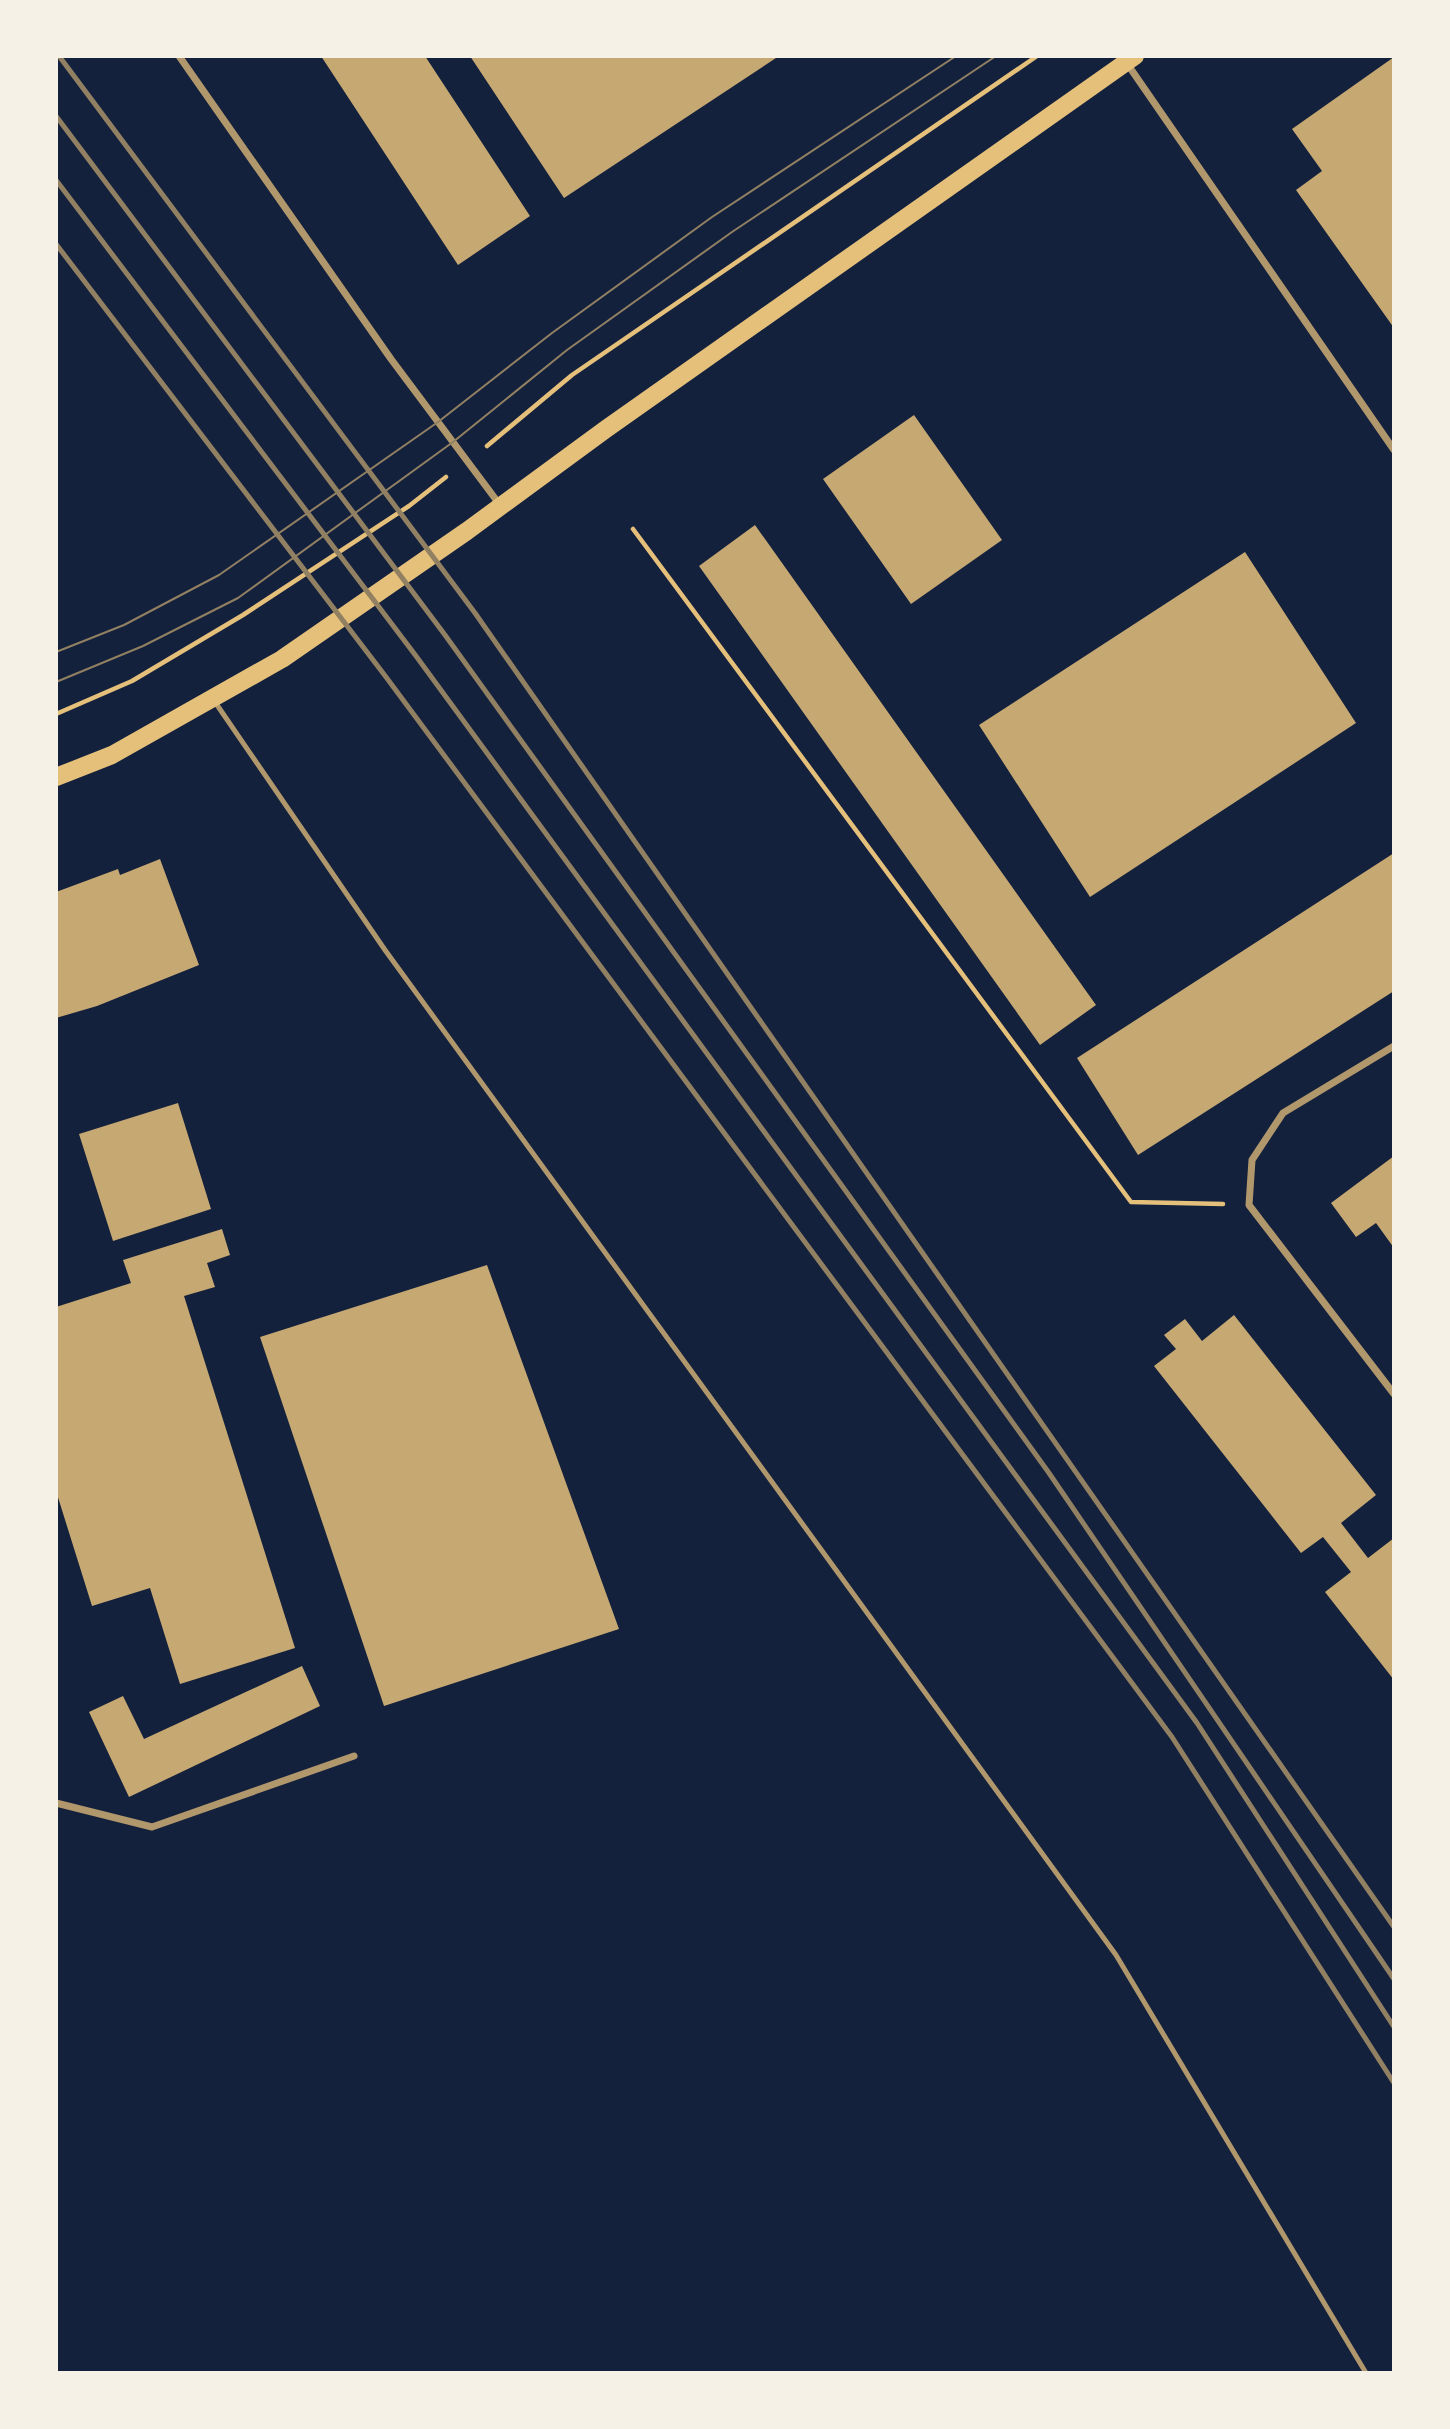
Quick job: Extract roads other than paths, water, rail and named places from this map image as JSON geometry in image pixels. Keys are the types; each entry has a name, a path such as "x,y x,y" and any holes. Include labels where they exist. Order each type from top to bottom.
{"main road":[{"path":"56,777 112,755 282,659 1128,58"}],"street":[{"path":"179,56 391,359 500,506"},
{"path":"1128,58 1394,450"},
{"path":"1394,1046 1283,1113 1252,1160 1249,1205 1394,1394"},
{"path":"56,1803 152,1827 354,1756"}],"lane":[{"path":"213,699 385,950 1116,1955 1366,2373"}],"tram line":[{"path":"56,652 124,625 219,575 438,422 552,333 712,217 956,56"},
{"path":"56,682 143,646 238,598 453,442 567,350 732,232 996,56"}],"railway":[{"path":"59,56 475,613 1394,1927"},
{"path":"56,116 445,635 1049,1473 1394,1979"},
{"path":"56,180 416,656 1197,1723 1394,2027"},
{"path":"56,244 386,677 1172,1737 1394,2083"}]}
